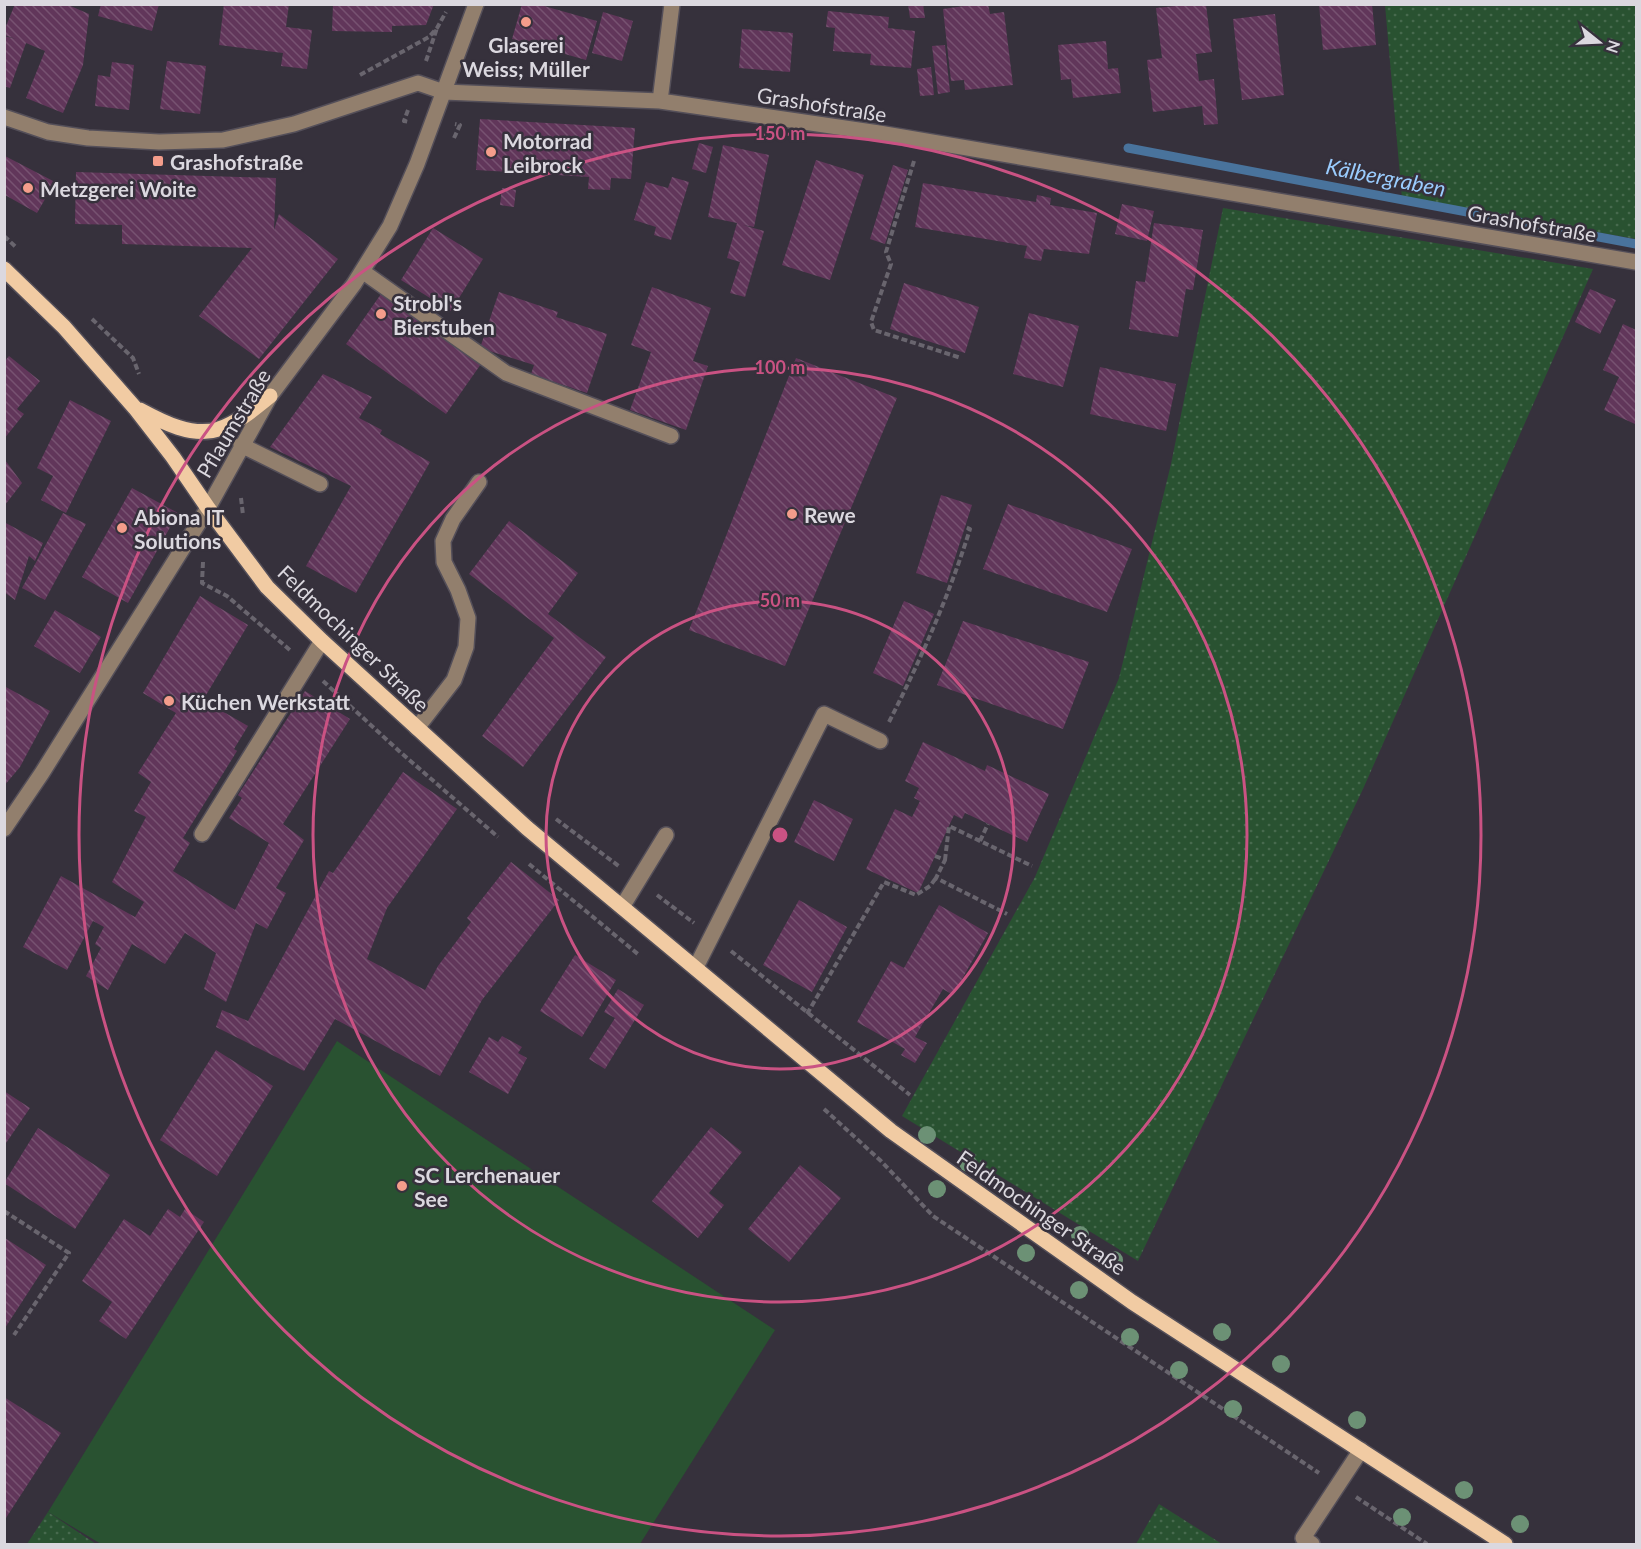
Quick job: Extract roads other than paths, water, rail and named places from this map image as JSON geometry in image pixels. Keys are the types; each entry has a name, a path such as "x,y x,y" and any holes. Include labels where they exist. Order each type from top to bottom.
{"main road":[{"name":"Feldmochinger Straße","path":"4,269 64,327 135,408 267,587 322,641 527,828 891,1131 1132,1302 1505,1545"},
{"path":"135,408 161,421 187,430 206,431 219,429 244,416 270,396"}],"street":[{"name":"Pflaumstraße","path":"4,829 42,773 208,507 270,396 362,271 390,226 417,164 476,4"},
{"path":"660,101 672,4"},
{"name":"Grashofstraße","path":"4,117 48,132 88,138 159,142 223,140 294,124 418,83 444,92 660,101 920,140 1636,262"},
{"path":"362,271 506,373 671,436"},
{"path":"241,445 320,484"},
{"path":"417,728 454,680 466,646 468,618 458,590 444,562 444,541 453,519 478,482"},
{"path":"202,834 322,641"},
{"path":"696,967 824,714 880,741"},
{"path":"622,907 666,835"},
{"path":"1312,1545 1303,1538 1360,1450"}],"waterway":[{"name":"Kälbergraben","path":"1128,148 1636,244"}],"place":[{"name":"Glaserei Weiss; Müller","path":"526,22"},
{"name":"Motorrad Leibrock","path":"491,152"},
{"name":"Grashofstraße","path":"158,161"},
{"name":"Metzgerei Woite","path":"28,188"},
{"name":"Strobl's Bierstuben","path":"381,314"},
{"name":"Rewe","path":"792,514"},
{"name":"Abiona IT Solutions","path":"122,528"},
{"name":"Küchen Werkstatt","path":"169,701"},
{"name":"SC Lerchenauer See","path":"402,1186"}]}
